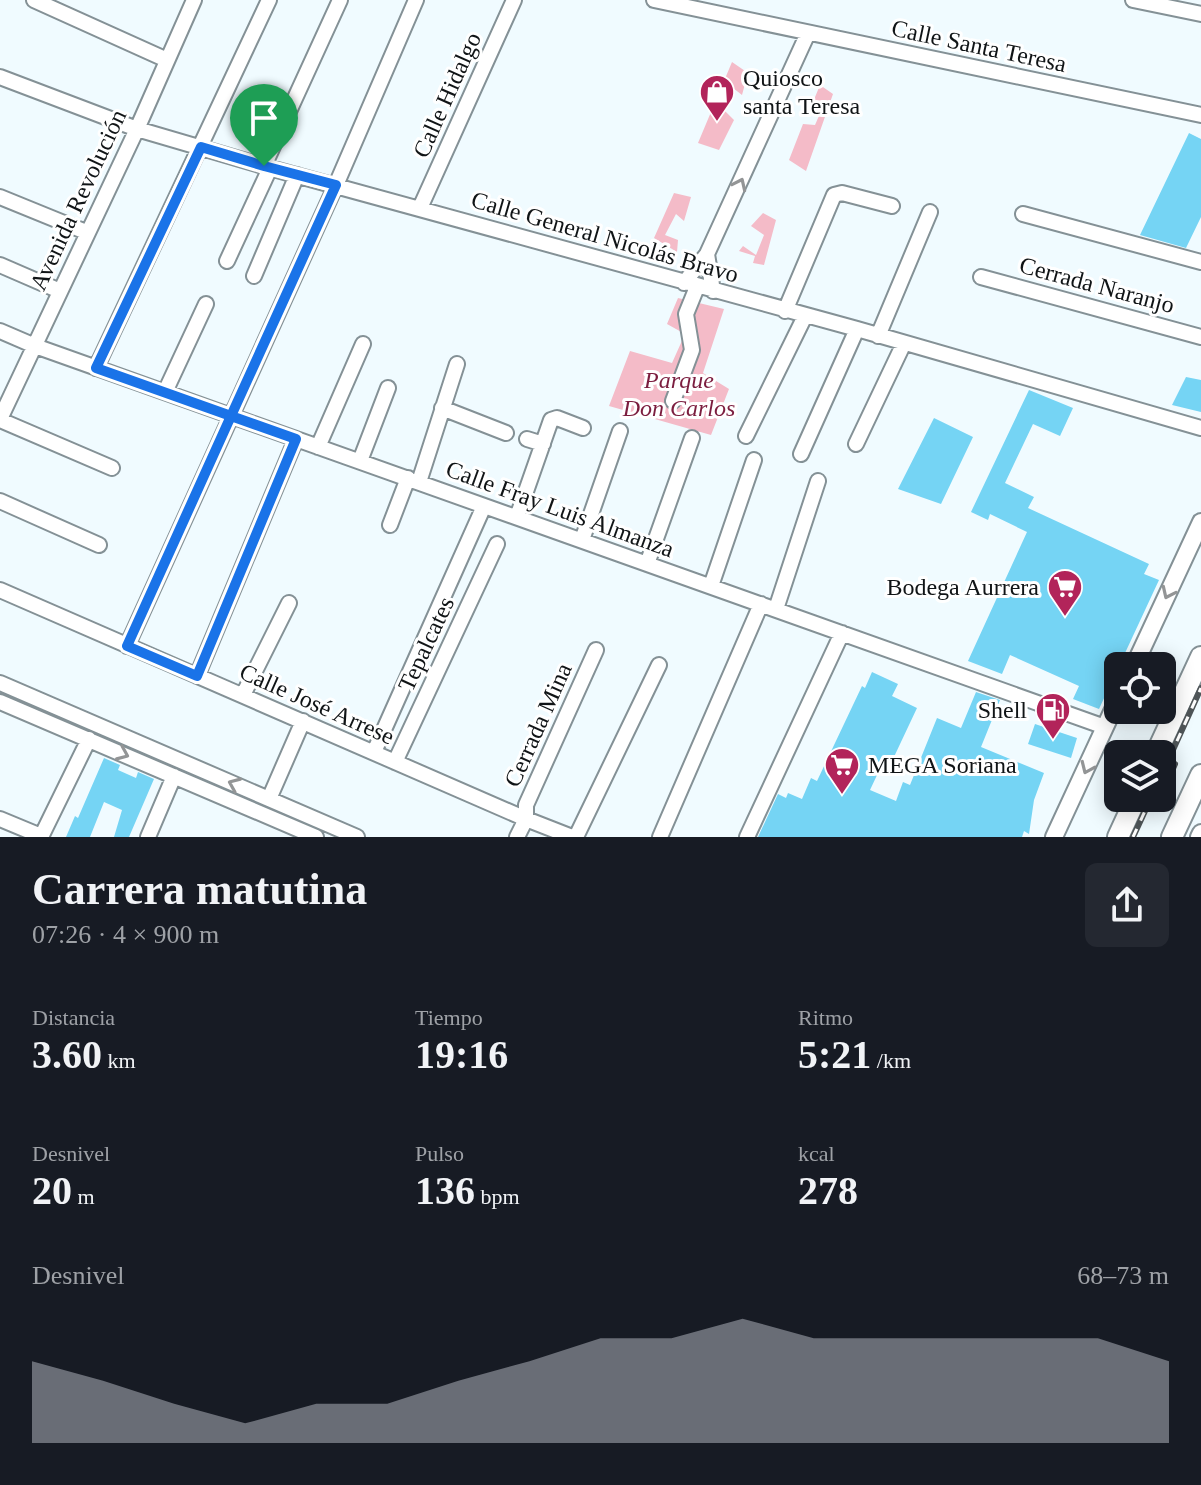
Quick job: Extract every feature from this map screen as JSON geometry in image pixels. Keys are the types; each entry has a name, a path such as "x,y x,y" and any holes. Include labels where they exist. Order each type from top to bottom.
{"highway":[{"path":"1162,740 1201,657"},
{"path":"1172,837 1201,775"},
{"path":"1118,837 1130,812"}],"main road":[{"path":"1141,652 1201,522"},
{"path":"1054,837 1106,724"}],"street":[{"path":"34,0 167,60"},
{"name":"Avenida Revolución","path":"0,419 137,129 194,0"},
{"path":"96,368 269,0"},
{"path":"227,261 340,0"},
{"path":"127,646 336,185 416,0"},
{"name":"Calle Hidalgo","path":"420,208 514,0"},
{"name":"Calle Santa Teresa","path":"654,0 1201,115"},
{"path":"1133,0 1201,14"},
{"path":"673,401 692,350 686,314 690,285 808,33"},
{"name":"Calle General Nicolás Bravo","path":"0,77 137,129 267,167 857,329 1201,428"},
{"path":"254,276 297,175"},
{"path":"785,311 834,195 842,193 892,206"},
{"path":"0,197 86,232"},
{"path":"878,336 930,212"},
{"path":"1023,214 1201,262"},
{"path":"707,254 713,291"},
{"path":"0,265 60,291"},
{"name":"Cerrada Naranjo","path":"981,277 1201,337"},
{"path":"165,392 206,304"},
{"path":"746,436 805,316"},
{"path":"801,454 857,329"},
{"name":"Calle Fray Luis Almanza","path":"0,331 96,368 1105,727"},
{"path":"856,444 904,343"},
{"path":"318,447 363,344"},
{"path":"390,525 413,480 457,364"},
{"path":"360,461 388,388"},
{"path":"442,408 506,433"},
{"path":"517,517 552,418 583,428"},
{"path":"0,419 112,468"},
{"path":"582,540 620,431"},
{"path":"647,564 692,438"},
{"path":"197,676 296,439"},
{"path":"527,439 543,444"},
{"path":"711,586 754,460"},
{"path":"776,609 818,481"},
{"path":"0,501 99,545"},
{"path":"374,752 484,506"},
{"name":"Tepalcates","path":"395,762 497,544"},
{"name":"Calle José Arrese","path":"0,590 526,819 574,837"},
{"path":"243,695 289,603"},
{"path":"660,837 761,604"},
{"path":"747,837 842,633"},
{"name":"Cerrada Mina","path":"517,837 526,819 526,805 596,650"},
{"path":"574,837 659,665"},
{"path":"0,683 357,837"},
{"path":"0,702 316,837"},
{"path":"269,799 303,721"},
{"path":"0,819 41,837 89,739"},
{"path":"148,837 174,776"}],"green space":[{"path":"732,62 748,73 742,95 733,88 723,109 734,120 719,150 698,143"},
{"path":"820,85 833,94 806,171 789,160 803,124 815,125 822,109 813,102"},
{"path":"674,193 691,197 684,221 676,214 665,235 678,240 677,252 654,238"},
{"path":"763,213 776,220 764,265 753,263 755,256 739,251 743,246 756,255 764,235 751,226"},
{"name":"Parque Don Carlos","path":"678,298 724,309 703,373 729,389 711,435 609,406 630,351 672,363 685,334 667,324"}],"building":[{"path":"1189,133 1201,139 1201,217 1186,248 1140,235"},
{"path":"1186,377 1201,380 1201,412 1172,405"},
{"name":"Bodega Aurrera","path":"1029,390 1073,408 1060,436 1033,424 1005,483 1034,497 1028,508 1149,564 1144,574 1159,580 1126,652 1104,652 1104,698 1099,709 1073,699 1079,686 1010,655 1002,674 968,661 1027,532 990,514 988,520 971,512"},
{"path":"934,418 973,437 941,504 898,489"},
{"path":"872,672 898,684 892,696 917,708 885,776 878,773 870,790 896,801 903,782 910,785 937,718 961,728 976,692 1000,700 981,747 1044,773 1034,800 1029,834 1024,831 1022,837 758,837 778,794 786,798 788,793 802,799 811,778 817,781 862,686 865,688"},
{"name":"Shell","path":"1035,724 1077,738 1071,758 1028,744"},
{"path":"104,758 120,765 118,770 136,778 138,772 154,779 129,837 114,837 122,810 104,802 90,837 66,837 75,816 78,818"}],"railway":[{"path":"1176,743 1201,688"},
{"path":"1133,837 1145,812"}],"place":[{"name":"Quiosco santa Teresa","path":"717,123"},
{"name":"Bodega Aurrera","path":"1065,618"},
{"name":"Shell","path":"1053,741"},
{"name":"MEGA Soriana","path":"842,796"}],"route":[{"path":"264,166 201,147 96,368 231,416 127,646 197,676 296,439 231,416 336,185 264,166"}]}
